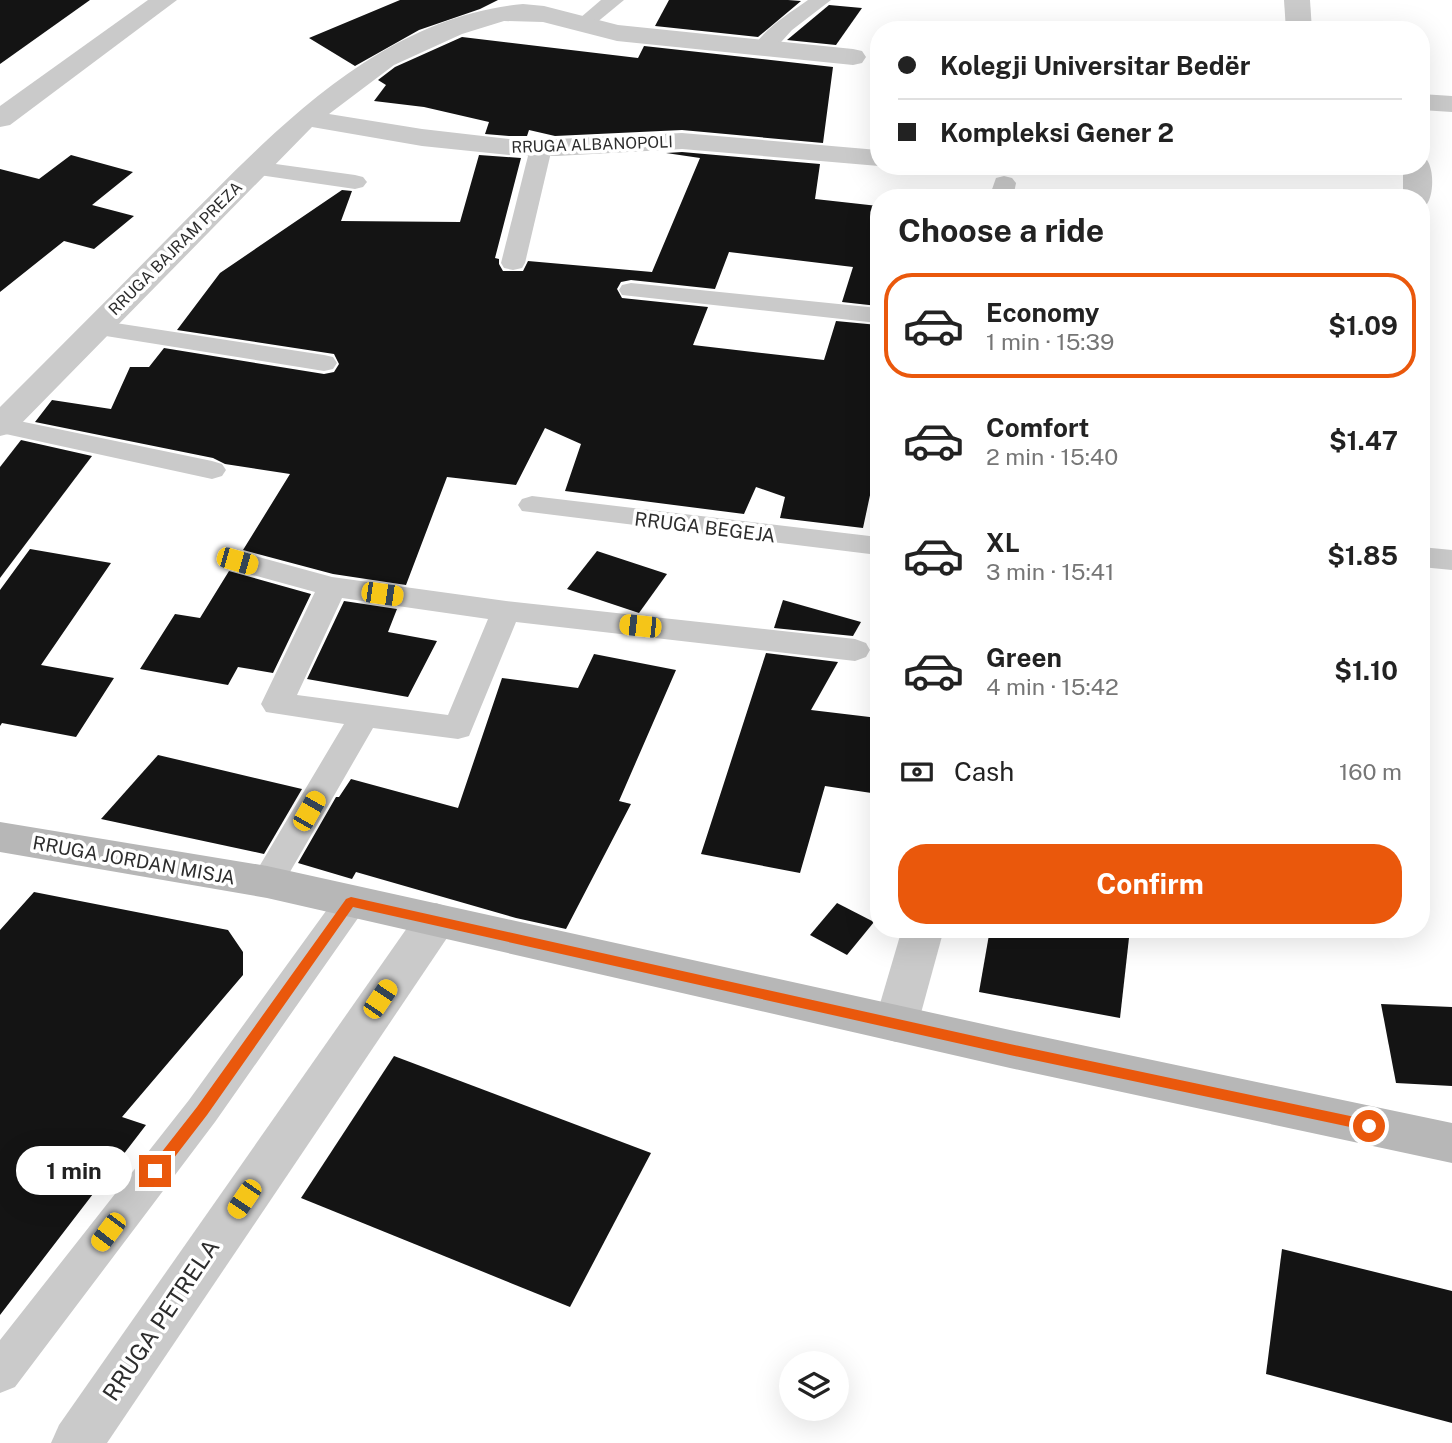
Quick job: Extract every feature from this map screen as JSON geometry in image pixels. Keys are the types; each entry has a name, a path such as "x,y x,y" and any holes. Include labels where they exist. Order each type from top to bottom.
{"street":[{"path":"0,119 164,0"},
{"path":"1297,0 1298,21"},
{"path":"523,6 626,34 853,57"},
{"name":"RRUGA BAJRAM PREZA","path":"0,426 306,118 385,59 475,21 523,6"},
{"path":"1430,103 1452,104"},
{"name":"RRUGA ALBANOPOLI","path":"306,118 435,140 541,148 681,141 842,158 870,158"},
{"name":"RRUGA JORDAN MISJA","path":"0,837 267,883 896,1024 1452,1143"},
{"name":"RRUGA PETRELA","path":"77,1443 436,920"},
{"path":"896,1024 920,938"}],"lane":[{"path":"583,24 614,0"},
{"path":"764,47 785,26 821,0"},
{"path":"513,263 541,148"},
{"name":"RRUGA BAJRAM PREZA","path":"254,168 355,182"},
{"path":"631,290 870,315"},
{"name":"RRUGA BAJRAM PREZA","path":"96,328 324,363"},
{"name":"RRUGA BAJRAM PREZA","path":"0,426 212,470"},
{"name":"RRUGA BEGEJA","path":"532,505 870,545"},
{"path":"1430,558 1452,560"},
{"path":"237,561 332,587 506,611 855,650"},
{"path":"332,587 277,704 458,728 506,611"},
{"path":"267,883 365,715"},
{"path":"0,1373 202,1111 351,902"}],"building":[{"path":"0,0 90,0 0,64"},
{"path":"400,0 498,0 419,30 355,66 309,38"},
{"path":"669,0 801,1 758,37 655,26"},
{"path":"829,5 862,8 836,45 787,40"},
{"path":"462,37 638,58 644,46 833,67 823,143 682,130 555,136 529,130 527,136 485,134 489,122 424,107 374,101 386,85 378,80 395,67"},
{"path":"682,152 820,164 815,199 870,205 870,305 842,302 853,267 729,252 715,289 631,280 621,282 617,289 622,298 708,307 693,345 824,360 836,321 870,324 870,495 863,528 780,518 785,497 756,487 744,514 565,491 581,444 545,428 516,485 447,477 406,585 333,574 243,550 290,474 225,464 213,458 35,422 52,400 111,409 130,367 149,367 164,348 324,374 334,372 339,364 334,354 177,330 220,273 342,190 352,191 341,221 460,222 479,155 521,158 495,258 499,259 503,271 523,271 528,261 652,272 700,158 666,153"},
{"path":"71,155 133,172 92,205 134,216 94,249 64,241 0,292 0,169 39,179"},
{"path":"21,440 92,456 0,578 0,467"},
{"path":"30,549 111,563 41,665 114,678 76,737 2,723 0,726 0,590"},
{"path":"597,551 667,574 639,613 567,589"},
{"path":"229,571 311,594 273,673 238,667 228,685 140,669 175,614 200,618"},
{"path":"783,600 861,622 853,636 774,628"},
{"path":"344,601 397,609 388,632 437,641 408,697 307,679"},
{"path":"766,653 838,662 811,710 870,717 870,793 825,786 800,873 701,854"},
{"path":"594,654 676,670 619,801 631,804 566,929 516,918 356,872 352,879 298,863 336,797 339,797 351,779 458,808 502,678 578,688"},
{"path":"158,755 302,789 264,854 101,819"},
{"path":"34,892 228,930 243,952 243,975 122,1117 146,1125 0,1315 0,930"},
{"path":"837,903 870,920 870,927 847,955 810,935"},
{"path":"988,938 1129,938 1120,1018 979,992"},
{"path":"1381,1004 1452,1007 1452,1086 1396,1083"},
{"path":"394,1056 651,1153 570,1307 301,1198"},
{"path":"1282,1249 1452,1291 1452,1423 1266,1374"}],"route":[{"path":"155,1171 202,1111 351,902 1369,1126"}]}
